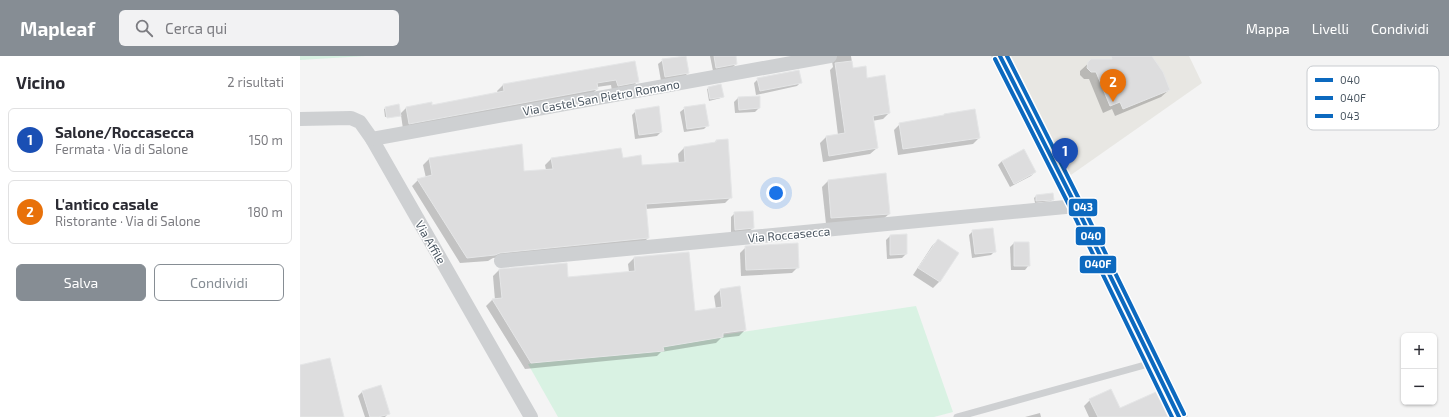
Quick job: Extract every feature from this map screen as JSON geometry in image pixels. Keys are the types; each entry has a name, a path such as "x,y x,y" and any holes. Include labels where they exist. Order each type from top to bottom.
{"street":[{"name":"Via Castel San Pietro Romano","path":"372,139 830,56"},
{"path":"1000,56 1076,206 1179,417"},
{"name":"Via Affile","path":"300,119 351,118 360,122 372,139 531,417"},
{"name":"Via Roccasecca","path":"501,261 1076,206"}],"lane":[{"path":"957,417 1152,363"}],"shaded area":[{"path":"1007,56 1189,56 1202,83 1068,177"}],"green space":[{"path":"300,56 366,56 300,60"},
{"path":"916,306 953,412 934,417 558,417 528,364"}],"building":[{"path":"686,56 689,73 665,77 662,59"},
{"path":"714,56 736,56 737,64 716,68"},
{"path":"1111,56 1152,56 1163,72 1170,90 1123,109 1120,102 1110,106 1096,72 1091,72 1087,68 1088,62 1091,59 1112,59"},
{"path":"635,61 639,82 618,86 616,80 597,83 598,89 409,124 406,107 432,102 432,105 504,91 503,84"},
{"path":"852,61 853,68 866,66 867,78 885,75 890,113 873,116 878,148 829,156 826,136 845,133 835,63"},
{"path":"799,70 802,83 760,91 757,78"},
{"path":"721,84 724,97 710,99 708,87"},
{"path":"760,96 760,108 739,110 738,97"},
{"path":"399,104 401,116 387,118 385,107"},
{"path":"705,104 709,126 687,129 684,107"},
{"path":"659,106 662,132 639,135 635,110"},
{"path":"975,109 980,138 903,149 899,123"},
{"path":"728,139 732,198 646,204 649,238 500,253 495,255 467,258 417,179 432,175 429,158 522,144 524,171 553,169 551,158 621,148 623,158 641,155 642,165 685,162 684,147"},
{"path":"1024,149 1036,172 1014,184 1002,161"},
{"path":"886,173 890,214 831,218 828,180"},
{"path":"1053,193 1054,200 1036,201 1036,195"},
{"path":"753,211 754,228 735,230 734,212"},
{"path":"993,228 996,252 975,254 972,230"},
{"path":"907,234 907,254 890,255 890,235"},
{"path":"938,239 959,253 940,282 918,268"},
{"path":"1014,242 1029,242 1030,266 1014,266"},
{"path":"798,243 799,268 746,270 745,246"},
{"path":"689,252 695,311 722,307 720,289 740,286 746,330 723,333 723,337 663,347 664,351 531,363 492,299 502,298 499,269 567,263 568,277 635,271 634,257"},
{"path":"330,358 344,417 300,417 300,365"},
{"path":"381,385 390,414 370,417 362,391"},
{"path":"1111,389 1120,408 1156,392 1168,417 1098,417 1089,399"}],"transit line":[{"name":"040","path":"1000,56 1076,206 1179,417"},
{"name":"043","path":"1007,56 1184,414"},
{"name":"040F","path":"995,59 1071,209 1172,417"}],"place":[{"name":"L'antico casale","path":"1113,102"},
{"name":"Salone/Roccasecca","path":"1065,171"}]}
